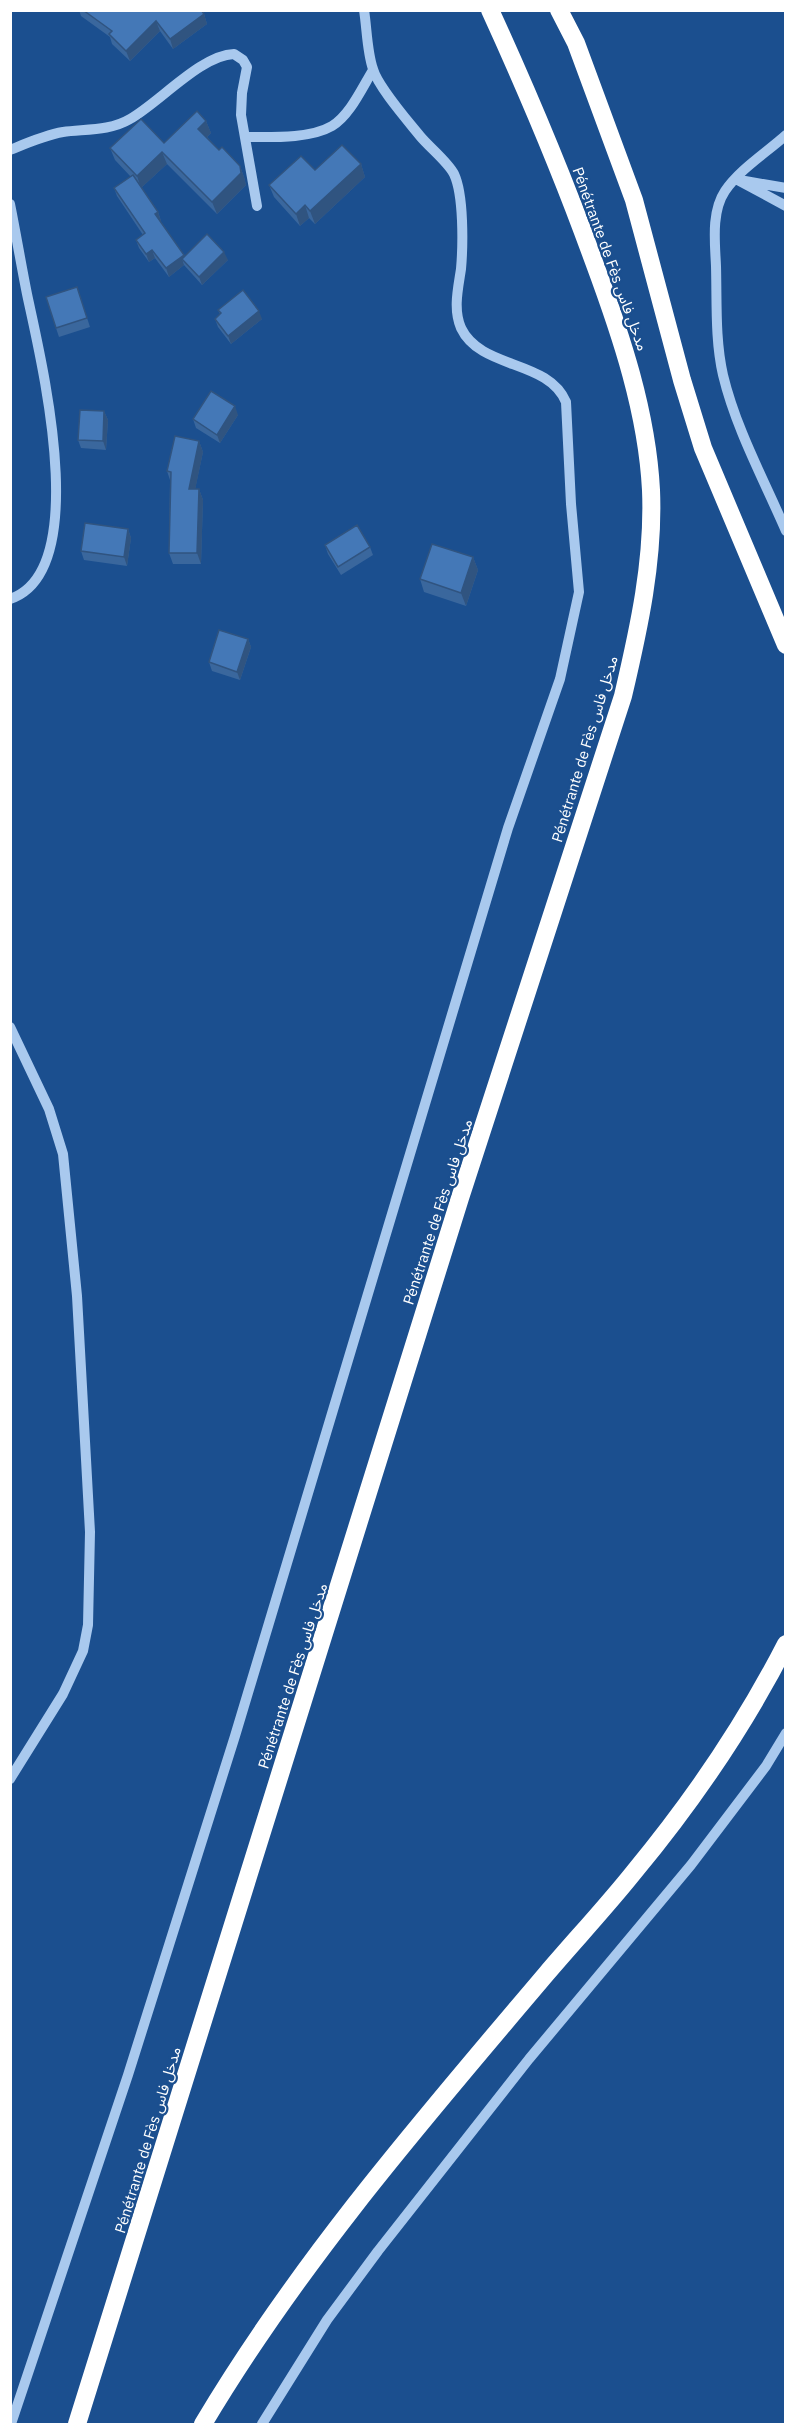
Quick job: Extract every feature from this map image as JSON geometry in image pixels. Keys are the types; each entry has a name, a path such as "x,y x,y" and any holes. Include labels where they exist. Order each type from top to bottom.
{"highway":[{"name":"Pénétrante de Fès مدخل فاس","path":"77,2424 460,1198 623,696 641,617 649,551 651,490 646,445 635,389 621,337 578,216 520,75 489,10"},
{"name":"Pénétrante de Fès مدخل فاس","path":"559,10 576,43 634,200 682,380 703,448 786,645"},
{"path":"203,2424 222,2392 296,2285 400,2146 634,1872 682,1810 726,1748 786,1644"}],"street":[{"path":"11,2424 128,2075 236,1736 508,828 560,679 579,592 571,504 566,402 561,391 545,378 482,349 472,343 461,328 456,305 461,267 462,211 454,174 419,135 373,70 364,10"},
{"path":"10,150 60,132 108,127 127,121 213,58 225,54 240,57 247,67 241,115 257,206"},
{"path":"245,138 317,132 333,126 350,107 373,70"},
{"path":"786,135 725,191 717,213 715,232 718,340 723,373 731,404 786,531"},
{"path":"736,179 786,188"},
{"path":"736,179 786,206"},
{"path":"10,204 44,374 55,455 56,499 54,531 42,573 30,588 10,599"},
{"path":"10,1027 49,1109 63,1154 77,1296 90,1532 88,1625 82,1651 63,1694 10,1779"},
{"path":"262,2424 327,2320 378,2251 529,2059 691,1866 766,1766 786,1733"}],"building":[{"path":"83,10 201,10 204,14 170,39 156,21 126,51 109,34 112,31"},
{"path":"197,111 206,121 198,129 219,150 222,147 240,166 241,173 212,202 162,152 137,176 110,148 141,119 164,143"},
{"path":"342,145 361,164 310,211 305,205 296,214 269,185 301,156 315,170"},
{"path":"133,175 158,212 155,214 184,255 166,268 152,250 146,254 136,240 145,233 114,188"},
{"path":"207,234 224,252 199,277 182,259"},
{"path":"77,287 87,318 56,328 46,297"},
{"path":"243,290 259,311 228,336 215,319 221,313 218,310"},
{"path":"211,391 235,406 217,435 193,419"},
{"path":"80,410 104,411 103,441 78,440"},
{"path":"175,436 199,441 189,489 199,489 197,553 169,553 171,472 167,471"},
{"path":"85,523 128,529 124,557 81,551"},
{"path":"357,525 370,547 338,567 325,545"},
{"path":"432,544 473,557 461,593 420,579"},
{"path":"219,630 248,639 237,672 209,662"}]}
